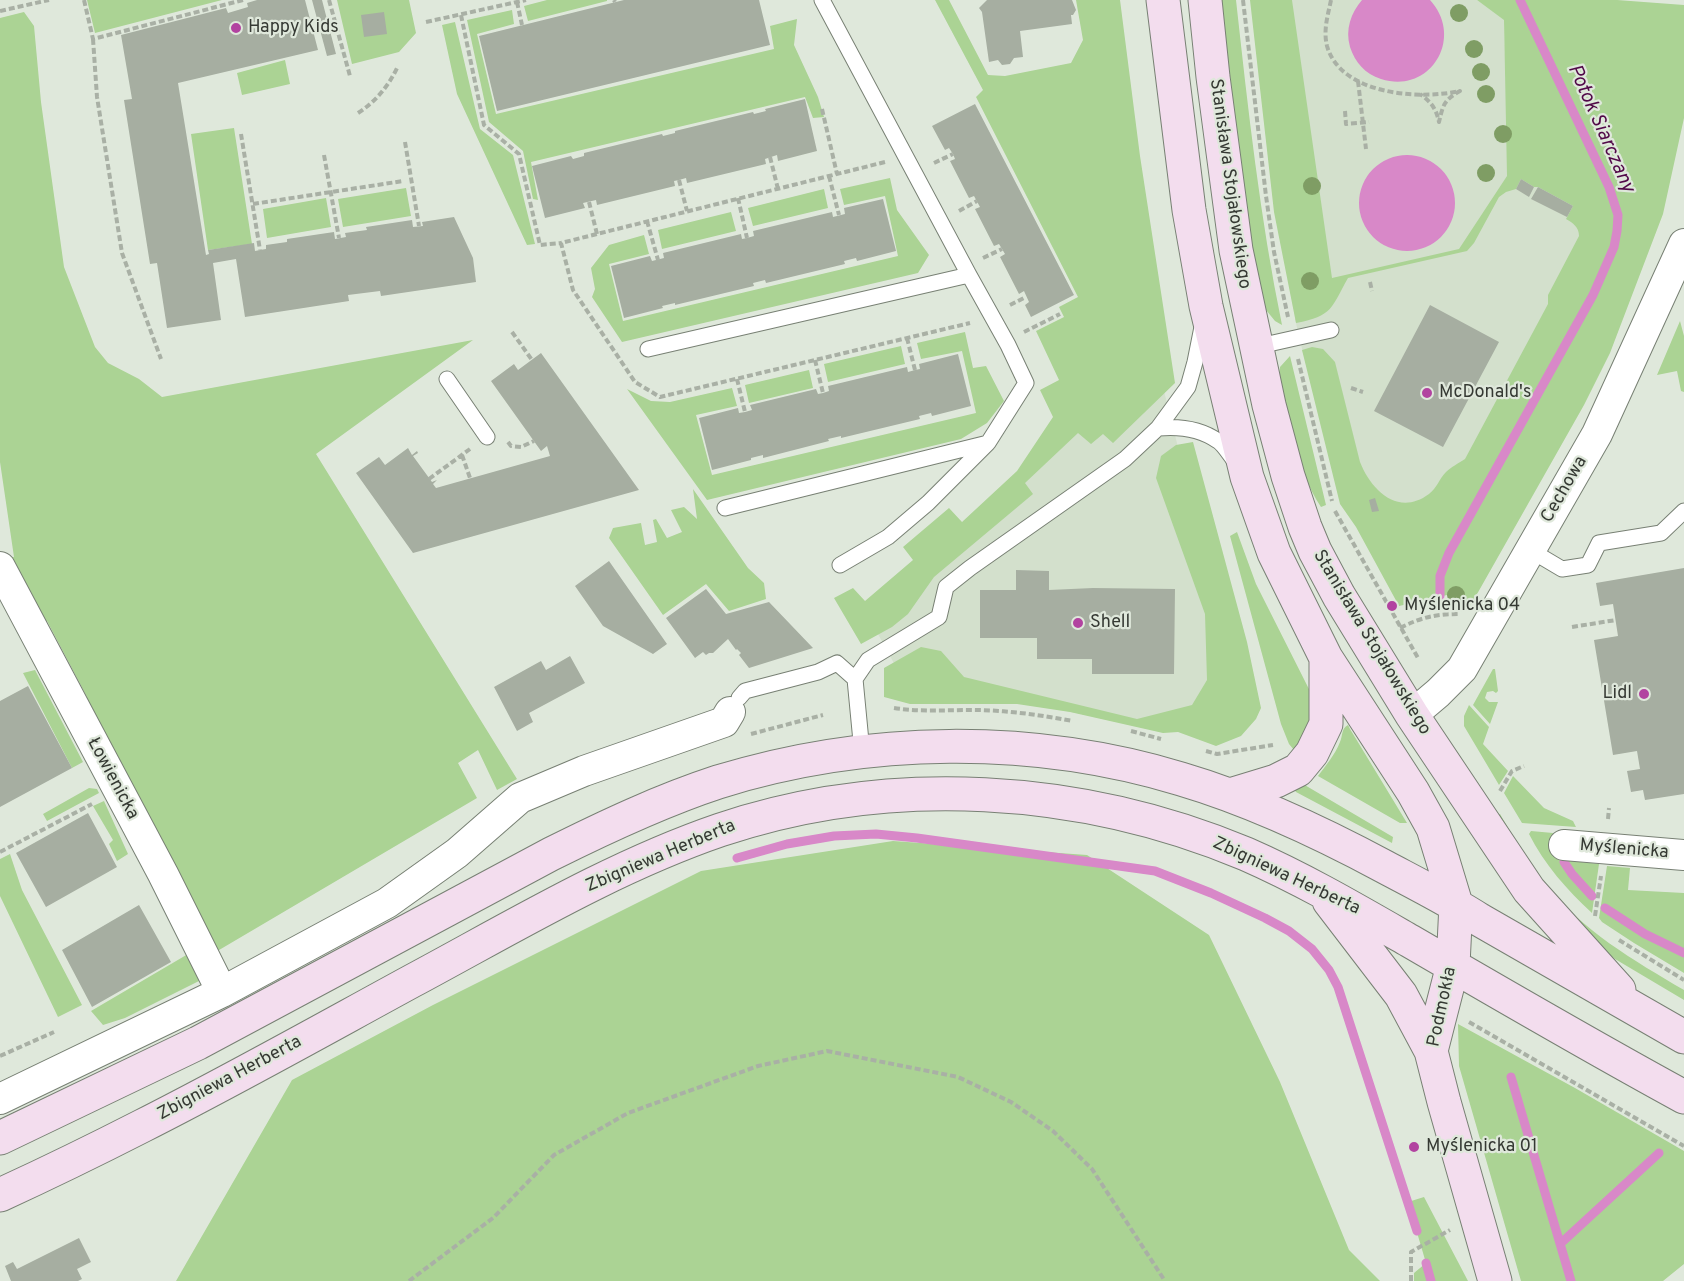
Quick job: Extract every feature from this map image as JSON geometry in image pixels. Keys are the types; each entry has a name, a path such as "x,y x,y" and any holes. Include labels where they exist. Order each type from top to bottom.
{"main road":[{"path":"1163,0 1189,210 1206,306 1247,477 1274,553 1326,658 1413,792 1433,828 1456,904"},
{"name":"Stanisława Stojałowskiego","path":"1205,0 1236,250 1255,347 1287,476 1305,527 1340,596 1412,715 1529,890 1638,1011"},
{"path":"1230,795 1276,781 1298,770 1312,753 1326,724 1326,658"},
{"path":"0,1138 198,1043 550,854 607,826 684,794 720,782 802,761 905,748 962,747 1051,752 1106,760 1144,769 1230,795 1315,831 1456,904 1684,1037"},
{"name":"Zbigniewa Herberta","path":"0,1195 146,1124 552,905 625,869 716,832 775,815 891,795 948,794 1038,800 1079,806 1143,819 1246,854 1321,890 1684,1097"},
{"path":"1321,890 1401,995 1431,1051"},
{"name":"Podmokła","path":"1456,904 1453,965 1431,1051 1495,1280"}],"street":[{"name":"Cechowa","path":"1412,715 1462,669 1598,435 1684,244"},
{"name":"Łowienicka","path":"0,567 163,874 222,992"},
{"path":"0,1099 222,992 387,903 457,852 520,798 584,771 724,722 735,705"},
{"name":"Myślenicka","path":"1563,845 1684,855"}],"lane":[{"path":"822,0 969,275 997,314 1008,345 1026,383 988,443 928,503 888,537 840,565"},
{"path":"648,349 969,275"},
{"path":"862,752 855,679 868,660 939,617 946,587 1125,459 1158,428 1188,387 1206,306"},
{"path":"1255,347 1331,330"},
{"path":"447,379 487,437"},
{"path":"1158,428 1176,426 1198,431 1220,442 1247,477"},
{"path":"725,508 988,443"},
{"path":"1530,550 1562,569 1588,565 1599,543 1660,533 1684,511"},
{"path":"735,705 745,691 818,672 837,663 855,679"}],"path":[{"path":"0,11 49,0"},
{"path":"84,0 93,39 97,97 122,253 161,359"},
{"path":"93,39 227,2 243,0"},
{"path":"329,0 350,76"},
{"path":"426,22 526,0"},
{"path":"1331,0 1326,23 1327,44 1331,58 1341,70 1373,88 1401,93 1444,94 1460,91 1449,97 1442,107 1439,122 1436,109 1420,94"},
{"path":"517,2 522,25"},
{"path":"461,15 484,125 519,154 540,245 561,243 906,156"},
{"path":"358,113 371,105 392,79 397,68"},
{"path":"1358,80 1366,149"},
{"path":"822,109 837,174"},
{"path":"1345,111 1346,124 1369,122"},
{"path":"241,134 260,250"},
{"path":"405,142 419,226"},
{"path":"928,166 953,153"},
{"path":"324,155 339,238"},
{"path":"770,157 778,189"},
{"path":"829,176 839,215"},
{"path":"679,180 687,211"},
{"path":"253,204 403,181"},
{"path":"738,198 747,238"},
{"path":"953,214 977,201"},
{"path":"589,202 597,234"},
{"path":"647,222 658,260"},
{"path":"561,243 573,290 635,382 660,397 997,314 1026,297"},
{"path":"978,261 1002,249"},
{"path":"1370,282 1372,291"},
{"path":"1015,336 1060,314"},
{"path":"512,332 532,360"},
{"path":"907,338 915,370"},
{"path":"815,360 823,393"},
{"path":"736,379 745,412"},
{"path":"1351,388 1363,392"},
{"path":"429,479 487,437"},
{"path":"462,455 470,478"},
{"path":"1400,628 1438,614 1465,614"},
{"path":"1572,627 1616,620"},
{"path":"1496,797 1512,771 1524,766"},
{"path":"0,852 95,802"},
{"path":"1594,925 1602,866"},
{"path":"1462,1018 1684,1146"},
{"path":"0,1056 54,1032"},
{"path":"409,1281 493,1218 554,1155 628,1113 758,1066 827,1051 958,1077 1011,1102 1053,1131 1092,1169 1165,1281"},
{"path":"1411,1281 1411,1252 1453,1228"}],"shaded area":[{"path":"1292,0 1477,0 1504,19 1508,175 1566,182 1584,244 1410,571 1303,353 1295,319 1310,316"},
{"path":"1362,0 1430,0 1440,15 1444,31 1443,46 1437,60 1427,71 1414,79 1399,82 1375,77 1361,67 1350,47 1348,34 1352,16"},
{"path":"1407,155 1425,159 1441,169 1451,185 1455,203 1451,221 1441,237 1425,247 1407,251 1389,247 1373,237 1363,221 1359,203 1363,185 1373,169 1389,159"},
{"path":"1159,371 1235,676 1225,707 1151,728 902,678 866,612 1017,479 1055,421"}],"green space":[{"path":"87,0 222,0 95,33"},
{"path":"337,0 409,0 416,33 399,52 352,64"},
{"path":"547,0 607,1 528,21 524,6"},
{"path":"935,0 949,0 988,75 1005,76 1071,63 1083,40 1076,0 1120,0 1140,156 1175,383 1113,443 1103,434 1091,444 1078,433 1025,483 1033,494 934,577 908,614 892,627 861,644 834,598 853,588 865,601 913,560 903,547 949,508 962,522 1017,471 1053,417 1040,390 1059,380 1036,331 1064,317 1059,307 1078,297 976,97 983,90"},
{"path":"1221,0 1236,0 1261,204 1282,325 1275,321 1262,305 1245,201"},
{"path":"1250,0 1292,0 1332,278 1459,249 1507,176 1504,20 1477,0 1617,0 1684,5 1684,118 1663,214 1610,353 1584,405 1468,610 1447,595 1399,606 1356,527 1340,504 1302,350 1312,347 1323,349 1335,362 1360,462 1371,482 1387,497 1396,501 1407,503 1418,500 1432,492 1448,470 1465,459 1548,304 1548,295 1579,236 1577,228 1566,219 1573,206 1521,179 1516,189 1499,197 1474,243 1467,251 1348,278 1330,309 1317,317 1296,323 1274,212"},
{"path":"512,10 514,24 477,34 496,114 774,49 770,26 797,19 794,45 818,97 824,117 813,118 805,97 531,162 538,200 533,199 523,151 489,122 467,20"},
{"path":"24,12 34,26 41,102 64,267 95,347 108,363 139,379 162,397 473,340 316,454 517,779 497,790 478,750 458,763 477,798 214,953 77,703 87,697 47,621 40,625 3,559 14,557 0,462 0,18"},
{"path":"455,22 480,129 513,155 535,244 527,245 457,94 442,25"},
{"path":"285,60 290,84 242,95 237,73"},
{"path":"234,128 252,244 208,250 191,134"},
{"path":"890,178 897,210 929,255 918,273 622,342 592,297 595,289 591,268 609,245 644,235 649,254 609,264 623,321 898,256 885,196 844,205 840,189"},
{"path":"406,188 411,216 343,227 338,199"},
{"path":"824,189 828,208 753,226 748,208"},
{"path":"326,198 331,227 267,238 263,209"},
{"path":"731,212 736,231 662,249 658,230"},
{"path":"1680,321 1684,336 1684,392 1681,391 1677,371 1657,375"},
{"path":"965,332 973,368 986,366 1004,401 987,423 961,439 707,500 627,389 651,401 670,402 732,388 737,406 696,415 712,475 976,413 962,351 921,359 917,343"},
{"path":"901,346 905,364 828,382 824,364"},
{"path":"1290,356 1326,505 1321,507 1305,477 1279,377 1280,367"},
{"path":"809,370 813,388 749,403 745,385"},
{"path":"1193,442 1247,642 1261,708 1256,719 1241,736 1216,746 1178,732 1163,733 1070,712 1017,704 910,704 884,697 884,668 921,647 941,651 964,677 1137,719 1192,705 1207,680 1205,614 1156,478 1161,456 1176,445"},
{"path":"693,489 748,568 764,583 766,599 729,611 706,584 663,615 609,538 613,528 641,523 645,545 657,542 653,520 656,519 667,538 682,532 671,510 684,507 697,519"},
{"path":"1237,532 1256,584 1317,705 1299,756 1289,744 1281,724 1230,536"},
{"path":"1495,669 1498,691 1496,693 1487,692 1485,698 1489,702 1498,702 1490,724 1473,705"},
{"path":"35,670 83,762 72,768 23,673"},
{"path":"1469,705 1489,727 1483,744 1508,771 1499,785 1464,726 1464,716"},
{"path":"1348,725 1407,823 1400,823 1318,776 1336,751 1343,730"},
{"path":"1513,776 1544,808 1573,821 1576,827 1522,823 1504,793"},
{"path":"1303,784 1393,837 1392,843 1296,792 1294,789"},
{"path":"89,788 97,789 99,793 47,821 43,814"},
{"path":"104,801 128,854 117,861 109,844 113,840 93,806"},
{"path":"1500,814 1533,867 1560,901 1610,943 1684,990 1684,1000 1615,959 1571,924 1492,817"},
{"path":"1531,831 1553,833 1552,845 1563,860 1599,864 1592,913 1549,866 1529,834"},
{"path":"893,841 1087,855 1209,935 1280,1082 1349,1250 1380,1281 176,1281 292,1080 433,1005 701,871"},
{"path":"10,854 22,890 82,1005 58,1017 0,896 0,859"},
{"path":"1607,866 1630,868 1628,890 1684,893 1684,973 1634,943 1599,918"},
{"path":"188,954 203,979 125,1018 103,1025 91,1011"},
{"path":"1458,1024 1684,1151 1684,1264 1663,1281 1521,1281 1459,1066"},
{"path":"1424,1197 1468,1281 1414,1281 1414,1273 1426,1263 1408,1202"}],"building":[{"path":"257,0 305,0 318,50 178,83 206,255 209,254 208,250 254,243 255,251 266,249 266,245 287,242 287,239 334,232 335,239 346,237 345,233 367,230 366,227 412,220 413,227 423,226 422,222 454,217 473,258 476,282 381,296 380,291 348,295 349,301 245,317 236,259 213,263 221,320 167,328 157,263 150,264 124,100 132,99 121,35 226,8 228,13 248,7 247,3"},
{"path":"312,0 322,0 336,54 327,56"},
{"path":"624,0 759,0 770,45 497,111 479,36"},
{"path":"987,0 1072,0 1076,10 1071,15 1072,24 1020,31 1023,57 1014,58 1010,64 1002,65 998,60 989,62 982,12 979,8"},
{"path":"384,12 387,34 364,37 361,15"},
{"path":"805,99 817,151 778,161 777,155 765,159 766,164 687,183 686,178 674,181 675,186 597,205 596,200 583,203 585,208 545,218 532,166 571,156 573,159 584,156 584,153 662,134 663,136 753,112 754,114"},
{"path":"975,104 1074,295 1031,317 1025,305 1029,302 1024,291 1019,294 1000,257 1005,254 999,244 994,246 975,209 980,207 974,196 969,198 950,161 955,159 953,154 949,148 945,150 932,126"},
{"path":"1521,179 1534,187 1529,197 1516,189"},
{"path":"1538,187 1573,206 1567,217 1531,199"},
{"path":"883,199 896,251 857,261 856,258 844,261 845,264 766,283 765,280 753,283 754,286 662,306 663,308 624,318 611,266 650,256 652,261 664,258 663,253 741,234 742,239 747,238 754,236 753,231 832,212 833,217 845,214 844,208"},
{"name":"McDonald's","path":"1430,305 1499,342 1443,447 1374,411"},
{"path":"541,353 639,490 413,553 356,473 379,457 385,465 408,448 412,455 417,451 418,453 413,456 432,482 437,480 433,484 436,488 550,456 547,446 541,451 491,381 514,364 518,370"},
{"path":"958,354 971,406 932,416 931,413 919,416 920,419 828,439 829,441 763,458 763,455 712,470 699,418 738,408 739,413 745,412 752,410 750,405 816,389 818,394 823,393 829,391 828,386 907,367 908,372 920,369 919,364"},
{"path":"1375,498 1379,511 1372,512 1369,500"},
{"path":"609,561 667,644 653,654 603,626 575,586"},
{"name":"Lidl","path":"1684,568 1684,794 1645,800 1643,790 1631,792 1627,771 1640,769 1637,751 1613,755 1594,640 1618,636 1613,604 1600,606 1596,583"},
{"path":"1016,570 1049,571 1049,590 1175,589 1174,674 1092,674 1092,659 1037,659 1037,638 980,638 980,590 1016,590"},
{"path":"706,589 726,614 769,602 813,648 749,668 739,655 741,653 728,639 713,653 706,655 703,652 695,658 666,618"},
{"path":"570,656 585,683 529,713 533,722 517,731 494,687 541,661 546,670"},
{"path":"28,686 72,768 0,807 0,701"},
{"path":"88,813 117,867 46,907 16,853"},
{"path":"139,905 171,962 92,1007 62,950"},
{"path":"79,1238 91,1262 77,1269 82,1279 78,1281 11,1281 5,1266 13,1262 17,1269"}],"waterway":[{"name":"Potok Siarczany","path":"1440,596 1440,576 1449,553 1593,295 1614,247 1617,231 1618,215 1609,187 1520,0"},
{"path":"737,858 787,844 834,836 876,834 917,838 1155,871 1211,893 1289,931 1312,949 1329,970 1338,987 1417,1231"},
{"path":"1564,862 1592,896"},
{"path":"1605,908 1645,934 1684,953"},
{"name":"Potok Siarczany","path":"1511,1077 1571,1281"},
{"path":"1560,1244 1659,1153"},
{"path":"1426,1263 1431,1281"}],"place":[{"name":"Happy Kids","path":"236,28"},
{"name":"McDonald's","path":"1427,393"},
{"name":"Myślenicka 04","path":"1392,606"},
{"name":"Shell","path":"1078,623"},
{"name":"Lidl","path":"1644,694"},
{"name":"Myślenicka 01","path":"1414,1147"}]}
